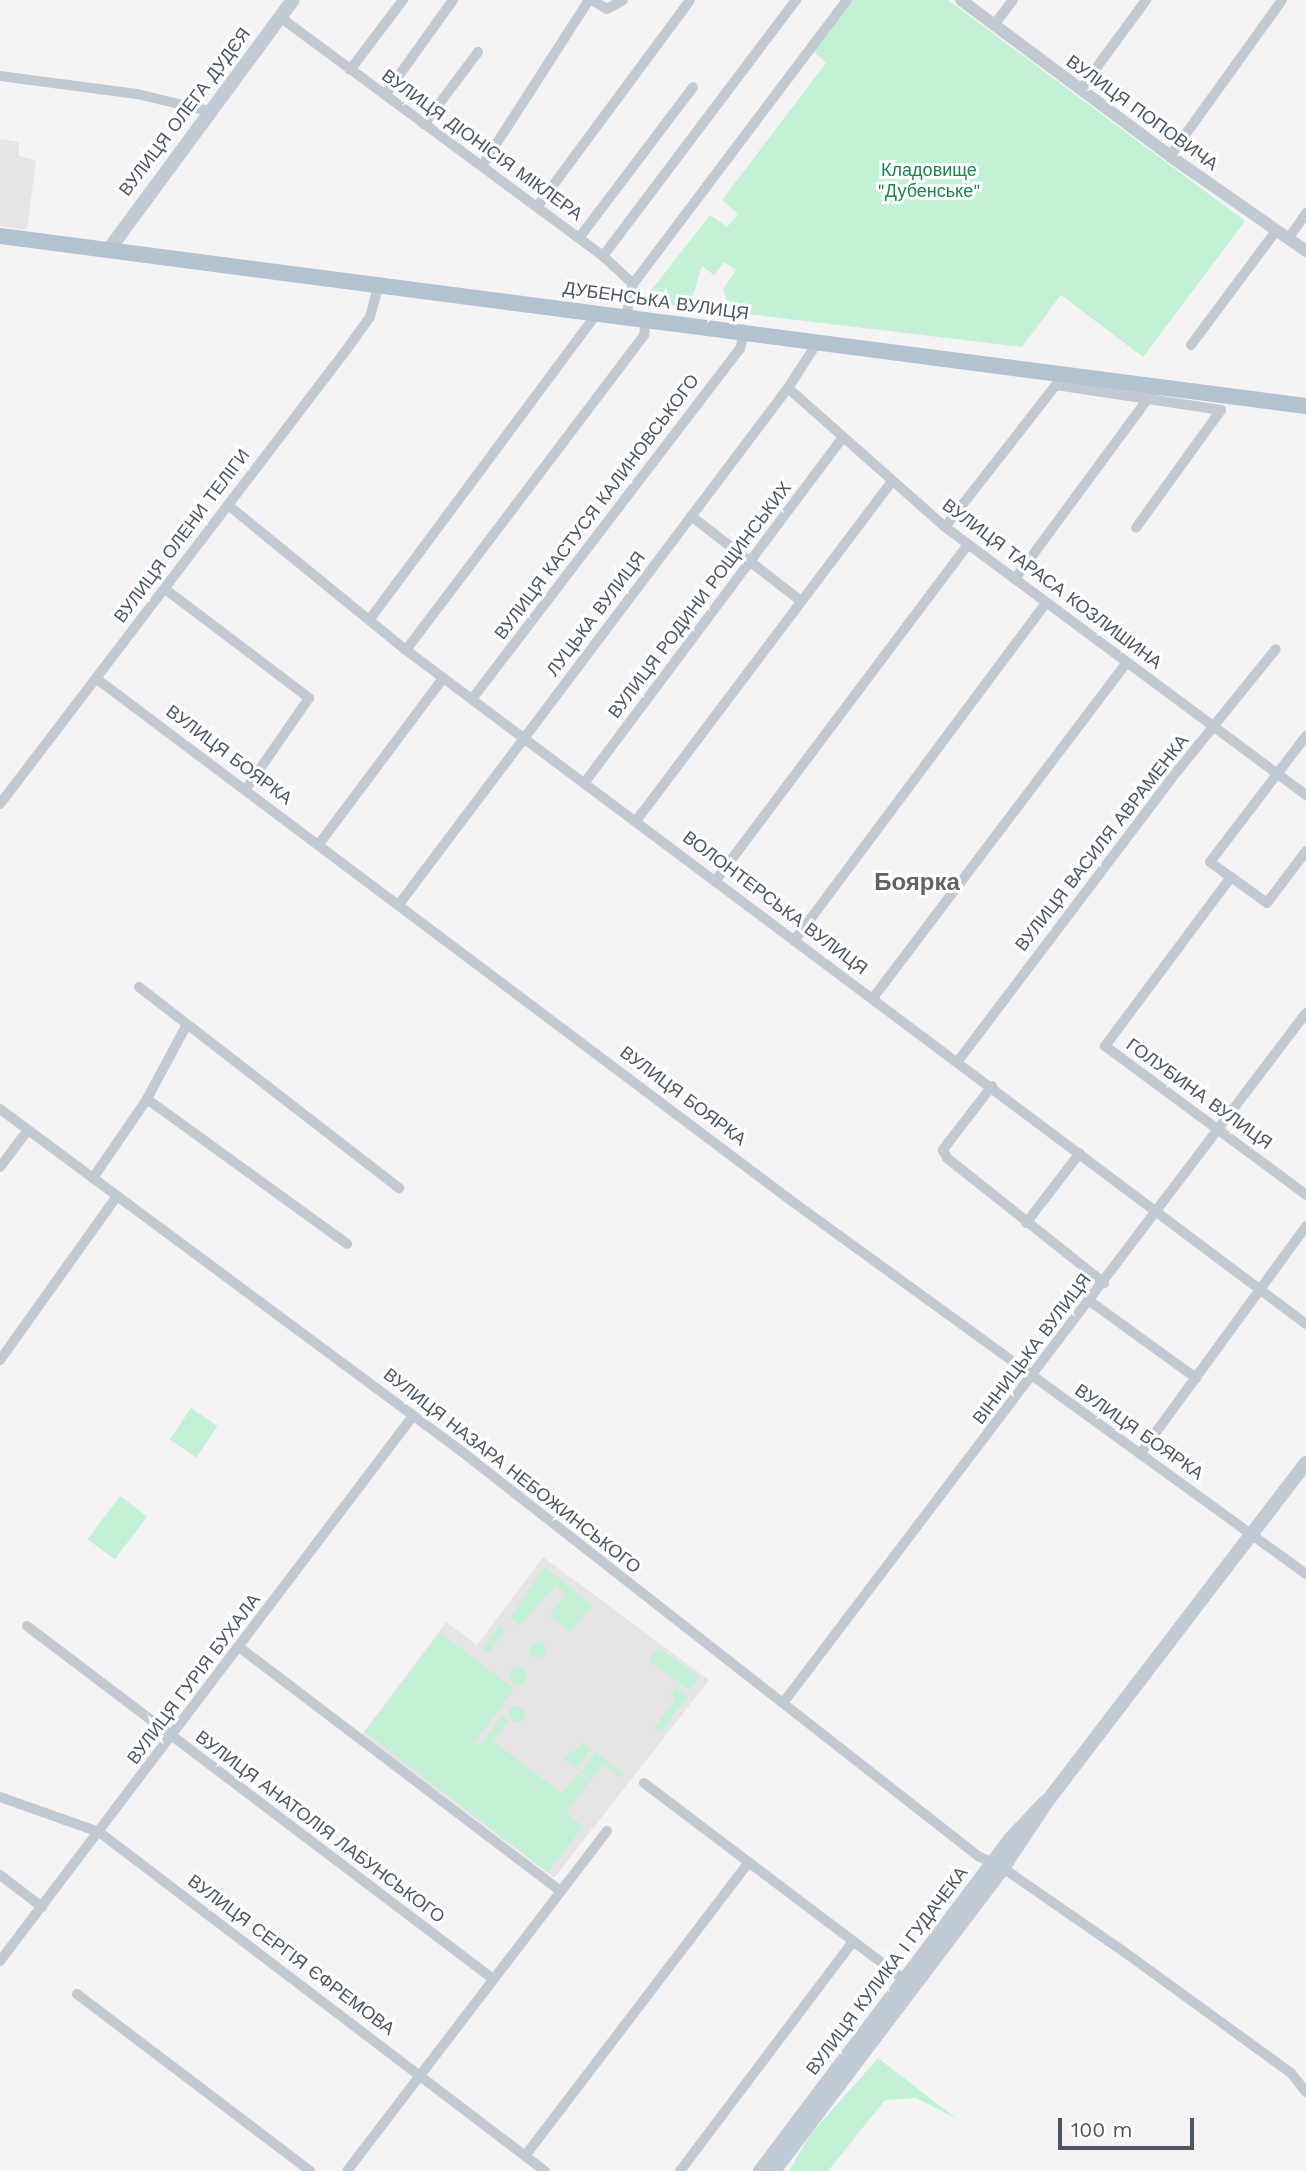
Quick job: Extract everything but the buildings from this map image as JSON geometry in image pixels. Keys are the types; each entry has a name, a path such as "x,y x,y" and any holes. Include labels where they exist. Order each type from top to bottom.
{"main road":[{"name":"ВУЛИЦЯ ОЛЕГА ДУДЄЯ","path":"110,248 293,0"},
{"name":"ДУБЕНСЬКА ВУЛИЦЯ","path":"0,236 379,283 817,343 1152,393 1306,406"},
{"name":"ВУЛИЦЯ КУЛИКА І ГУДАЧЕКА","path":"774,2171 1049,1798 1306,1463"},
{"name":"ВУЛИЦЯ КУЛИКА І ГУДАЧЕКА","path":"760,2171 998,1866"}],"street":[{"path":"350,70 403,0"},
{"path":"384,95 453,0"},
{"path":"482,166 590,0 607,9 623,0"},
{"path":"537,207 690,0"},
{"path":"603,256 796,0"},
{"path":"626,317 633,284 847,0"},
{"name":"ВУЛИЦЯ ПОПОВИЧА","path":"961,0 1170,156 1306,251"},
{"path":"994,25 1013,0"},
{"path":"1080,90 1146,0"},
{"path":"1170,156 1282,0"},
{"name":"ВУЛИЦЯ ДІОНІСІЯ МІКЛЕРА","path":"280,17 603,256 633,284"},
{"path":"424,124 478,52"},
{"path":"0,76 137,94 209,111"},
{"path":"579,238 693,87"},
{"path":"1191,345 1282,235 1306,213"},
{"name":"ВУЛИЦЯ ОЛЕНИ ТЕЛІГИ","path":"0,804 370,317 379,283"},
{"path":"370,619 597,313"},
{"path":"406,650 644,335 646,320"},
{"name":"ВУЛИЦЯ КАСТУСЯ КАЛИНОВСЬКОГО","path":"472,699 740,349 744,333"},
{"name":"ЛУЦЬКА ВУЛИЦЯ","path":"400,903 788,388 817,343"},
{"path":"945,527 1056,385 1152,393 1221,410 1136,528"},
{"name":"ВУЛИЦЯ ТАРАСА КОЗЛИШИНА","path":"788,388 891,483 945,527 1306,795"},
{"path":"1015,579 1152,393"},
{"name":"ВУЛИЦЯ РОДИНИ РОЩИНСЬКИХ","path":"585,782 842,438"},
{"path":"636,821 891,483"},
{"name":"ВОЛОНТЕРСЬКА ВУЛИЦЯ","path":"228,505 406,650 716,880 793,941 992,1086 1306,1324"},
{"path":"691,516 800,601"},
{"path":"716,880 968,544"},
{"path":"165,589 309,698 246,789"},
{"path":"793,941 1046,603"},
{"name":"ВУЛИЦЯ ВАСИЛЯ АВРАМЕНКА","path":"958,1061 1276,649"},
{"path":"873,998 1127,662"},
{"path":"318,844 443,678"},
{"name":"ВУЛИЦЯ БОЯРКА","path":"97,679 1032,1378 1306,1574"},
{"path":"1306,736 1210,862 1267,903 1306,851"},
{"name":"ГОЛУБИНА ВУЛИЦЯ","path":"1230,877 1105,1046 1306,1195"},
{"path":"139,987 186,1026 400,1188"},
{"name":"ВІННИЦЬКА ВУЛИЦЯ","path":"783,1703 1091,1302 1306,1013"},
{"path":"93,1178 146,1099 186,1026"},
{"path":"992,1086 943,1150 964,1174 1104,1283"},
{"path":"146,1099 347,1244"},
{"name":"ВУЛИЦЯ НАЗАРА НЕБОЖИНСЬКОГО","path":"0,1109 413,1416 998,1866 1291,2073 1306,2092"},
{"path":"0,1167 28,1130"},
{"path":"1026,1223 1080,1153"},
{"path":"0,1360 117,1196"},
{"path":"1140,1454 1306,1226"},
{"path":"1091,1302 1196,1378"},
{"name":"ВУЛИЦЯ ГУРІЯ БУХАЛА","path":"0,1962 413,1416"},
{"name":"ВУЛИЦЯ АНАТОЛІЯ ЛАБУНСЬКОГО","path":"27,1626 492,1978"},
{"path":"239,1647 559,1890"},
{"path":"644,1783 851,1944 906,1981"},
{"name":"ВУЛИЦЯ СЕРГІЯ ЄФРЕМОВА","path":"0,1797 99,1832 545,2171"},
{"path":"347,2171 559,1890 607,1831"},
{"path":"526,2156 748,1863"},
{"path":"0,1875 42,1907"},
{"path":"680,2171 851,1944"},
{"path":"77,1994 310,2171"}],"shaded area":[{"path":"0,139 19,142 19,156 36,160 27,230 0,226"},
{"path":"543,1557 709,1680 554,1878 362,1734 446,1622 477,1645"}],"green space":[{"name":"Кладовище \"Дубенське\"","path":"850,0 948,0 1245,221 1143,357 1061,295 1022,347 730,312 723,289 736,270 724,262 714,275 702,266 689,308 648,302 646,297 710,215 727,227 738,214 722,200 826,63 811,49"},
{"path":"191,1408 218,1426 196,1457 170,1440"},
{"path":"120,1496 147,1516 115,1560 88,1539"},
{"path":"544,1567 593,1605 570,1632 549,1616 566,1594 556,1585 519,1626 511,1617"},
{"path":"499,1626 505,1631 488,1653 483,1649"},
{"path":"440,1633 514,1689 474,1743 480,1747 502,1715 509,1720 493,1741 562,1794 578,1774 589,1782 566,1813 583,1826 548,1872 365,1732"},
{"path":"535,1642 541,1642 546,1650 544,1656 535,1658 530,1653 530,1647"},
{"path":"658,1648 699,1677 690,1690 649,1661"},
{"path":"518,1667 524,1670 527,1676 524,1682 518,1685 512,1682 509,1676 512,1670"},
{"path":"676,1687 688,1696 661,1732 654,1728 675,1700 670,1696"},
{"path":"514,1706 520,1706 525,1714 523,1720 514,1722 509,1717 509,1711"},
{"path":"583,1743 591,1749 576,1768 564,1759"},
{"path":"596,1752 624,1774 621,1778 603,1764 591,1780 581,1772"},
{"path":"878,2058 957,2119 916,2098 885,2100 828,2171 789,2171 810,2135"}],"district":[{"name":"Боярка","path":"917,883"}]}
